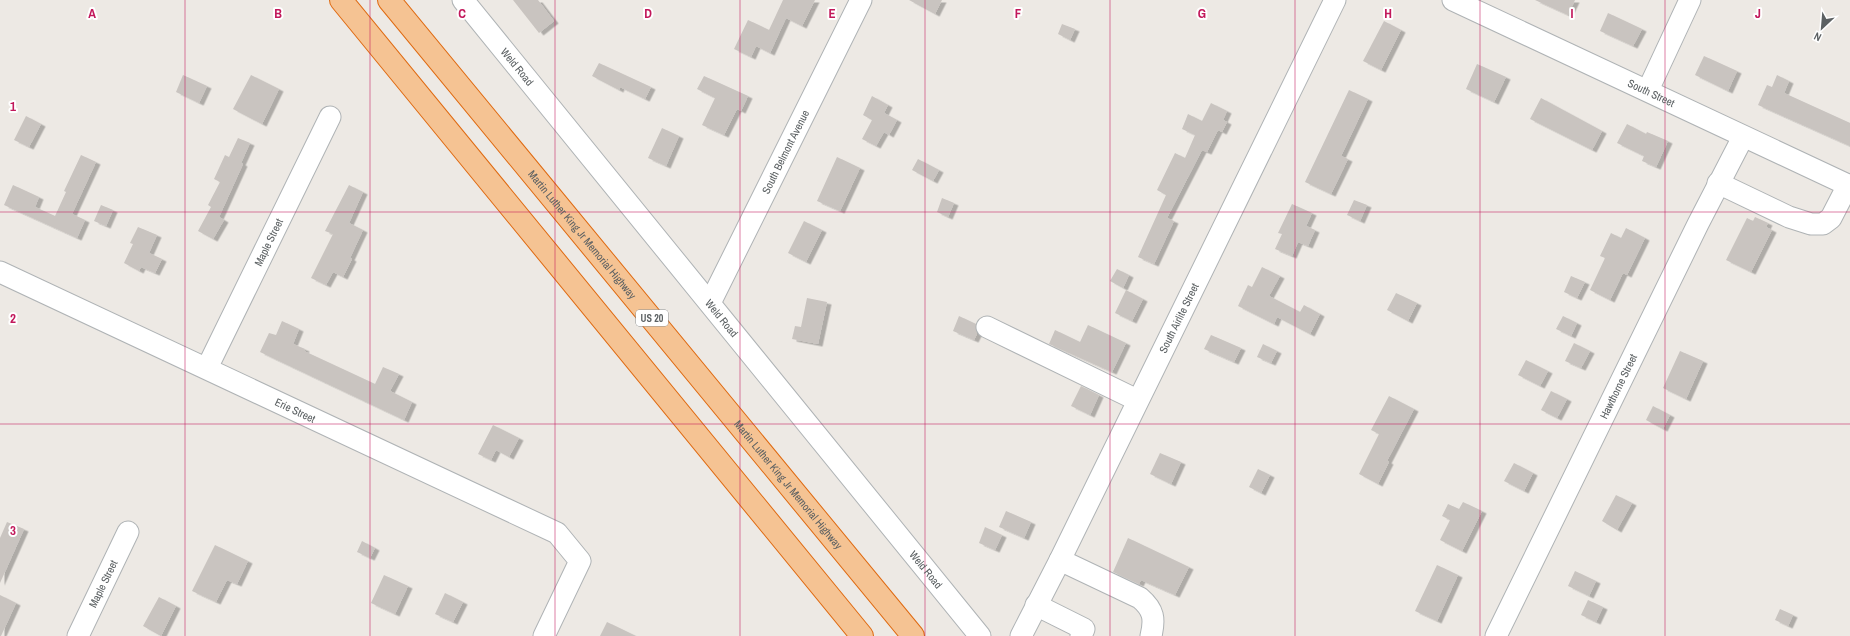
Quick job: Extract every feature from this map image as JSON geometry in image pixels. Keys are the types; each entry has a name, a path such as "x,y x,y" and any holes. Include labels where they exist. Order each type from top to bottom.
{"highway":[{"path":"341,0 862,636"},
{"name":"Martin Luther King Jr Memorial Highway","path":"390,0 913,636"}],"street":[{"name":"Weld Road","path":"463,0 980,636"},
{"name":"South Belmont Avenue","path":"710,303 861,0"},
{"name":"South Airlite Street","path":"1021,636 1060,560 1334,0"},
{"name":"South Street","path":"1453,0 1648,90 1743,137 1849,186"},
{"path":"1648,90 1690,0"},
{"name":"Maple Street","path":"207,368 330,117"},
{"name":"Hawthorne Street","path":"1496,636 1718,183 1743,137"},
{"path":"1718,183 1789,217 1811,224 1823,224 1831,218 1849,186"},
{"name":"Erie Street","path":"0,272 557,533 580,561 544,636"},
{"path":"987,327 1137,400"},
{"name":"Maple Street","path":"78,636 128,532"},
{"path":"1060,560 1140,598 1148,605 1153,614 1154,623 1151,636"},
{"path":"1036,605 1088,634"}],"building":[{"path":"513,0 538,0 554,21 539,33"},
{"path":"783,0 815,0 802,26 786,18 770,53 756,46 751,57 734,49 748,20 769,30"},
{"path":"909,0 942,0 935,14"},
{"path":"1535,0 1575,0 1568,15"},
{"path":"1608,13 1642,29 1633,46 1600,31"},
{"path":"1384,21 1401,30 1381,70 1363,61"},
{"path":"1062,24 1075,29 1070,40 1058,34"},
{"path":"1704,56 1737,71 1728,91 1695,75"},
{"path":"599,63 651,87 645,99 620,87 619,90 592,76"},
{"path":"1477,64 1506,77 1494,102 1466,89"},
{"path":"183,75 207,86 199,103 176,92"},
{"path":"251,75 279,89 262,124 233,109"},
{"path":"1777,75 1789,81 1784,93 1850,123 1850,146 1758,105 1767,85 1772,87"},
{"path":"704,76 748,96 741,111 737,109 724,135 702,125 715,98 697,89"},
{"path":"1349,90 1368,99 1341,156 1348,159 1331,194 1305,182"},
{"path":"872,96 888,105 884,113 897,120 889,135 884,132 876,146 862,139 872,120 863,115"},
{"path":"1541,98 1602,131 1592,150 1530,119"},
{"path":"1211,103 1227,111 1223,120 1227,122 1222,132 1218,130 1207,152 1202,150 1167,218 1174,221 1154,264 1138,257 1166,195 1157,190 1175,153 1185,158 1195,135 1182,129 1188,114 1202,121"},
{"path":"26,116 41,124 29,147 14,140"},
{"path":"1627,124 1646,134 1647,132 1668,141 1656,167 1642,161 1644,156 1617,143"},
{"path":"662,128 679,136 666,166 648,158"},
{"path":"238,138 250,143 241,163 243,164 219,217 224,220 213,239 198,231 211,207 208,205 220,182 214,179 225,155 229,157"},
{"path":"81,155 96,162 72,214 85,220 77,238 4,205 13,185 39,197 35,207 55,216 66,192 64,191"},
{"path":"837,157 860,168 840,211 817,201"},
{"path":"918,159 939,170 933,181 912,170"},
{"path":"349,185 363,192 349,223 363,230 350,258 352,259 343,277 333,272 326,285 311,278 333,234 325,231"},
{"path":"942,198 954,203 948,217 937,212"},
{"path":"1354,200 1367,205 1360,221 1347,215"},
{"path":"1292,204 1312,213 1306,226 1315,230 1308,246 1298,242 1292,256 1275,249 1282,234 1278,233"},
{"path":"101,205 113,210 106,226 94,221"},
{"path":"1755,217 1768,223 1766,227 1772,230 1751,272 1726,260 1747,218 1753,221"},
{"path":"804,221 822,230 806,262 788,253"},
{"path":"138,227 157,235 149,253 162,259 155,273 141,267 139,271 124,263 133,244 130,243"},
{"path":"1626,228 1645,238 1627,275 1623,273 1610,300 1590,290 1605,258 1600,256 1611,233 1621,238"},
{"path":"1262,267 1280,276 1269,296 1300,312 1304,305 1320,314 1310,334 1277,317 1274,324 1238,306 1248,285 1252,287"},
{"path":"1117,269 1129,275 1123,288 1110,281"},
{"path":"1571,276 1585,282 1577,298 1564,292"},
{"path":"1126,290 1143,299 1132,321 1115,313"},
{"path":"1396,293 1417,303 1408,321 1387,310"},
{"path":"807,298 827,302 818,344 792,339 795,326 801,327"},
{"path":"959,316 976,324 977,334 974,340 953,331"},
{"path":"1563,316 1577,323 1571,336 1556,329"},
{"path":"282,321 299,329 293,344 305,349 304,351 375,384 383,367 399,374 390,391 412,402 404,420 260,352 269,333 276,335"},
{"path":"1088,325 1126,343 1112,372 1049,344 1055,330 1080,342"},
{"path":"1211,335 1241,348 1234,362 1204,349"},
{"path":"1574,343 1590,351 1581,368 1565,361"},
{"path":"1263,344 1277,351 1271,363 1257,357"},
{"path":"1680,351 1703,361 1686,399 1663,388"},
{"path":"1526,360 1548,371 1540,386 1518,375"},
{"path":"1081,386 1099,395 1090,415 1071,406"},
{"path":"1551,391 1567,399 1557,418 1541,410"},
{"path":"1389,396 1414,409 1387,461 1389,462 1378,484 1359,474 1379,434 1371,430"},
{"path":"1653,406 1670,415 1663,429 1646,420"},
{"path":"493,425 519,438 509,457 496,450 491,460 478,454"},
{"path":"1160,453 1181,462 1171,484 1150,474"},
{"path":"1514,463 1533,473 1524,491 1504,481"},
{"path":"1258,469 1270,475 1261,493 1249,487"},
{"path":"1616,495 1632,503 1617,530 1602,521"},
{"path":"1463,502 1482,511 1462,551 1440,540 1450,520 1442,516 1448,504 1459,509"},
{"path":"1006,511 1031,522 1024,538 999,527"},
{"path":"7,522 24,529 0,583 0,538"},
{"path":"985,527 1002,535 995,550 979,543"},
{"path":"1128,538 1189,567 1175,595 1141,580 1139,584 1113,572"},
{"path":"362,541 375,548 370,558 357,552"},
{"path":"215,545 248,561 237,584 227,580 216,602 192,591"},
{"path":"1437,565 1458,575 1437,621 1415,611"},
{"path":"1575,571 1596,581 1589,596 1568,586"},
{"path":"384,575 408,586 395,614 371,603"},
{"path":"445,593 463,602 453,622 435,614"},
{"path":"0,595 16,603 1,636 0,636"},
{"path":"159,597 176,606 161,636 143,626"},
{"path":"1588,600 1603,607 1596,622 1581,615"},
{"path":"1780,609 1793,615 1788,626 1775,620"},
{"path":"607,622 636,636 600,636"}]}
